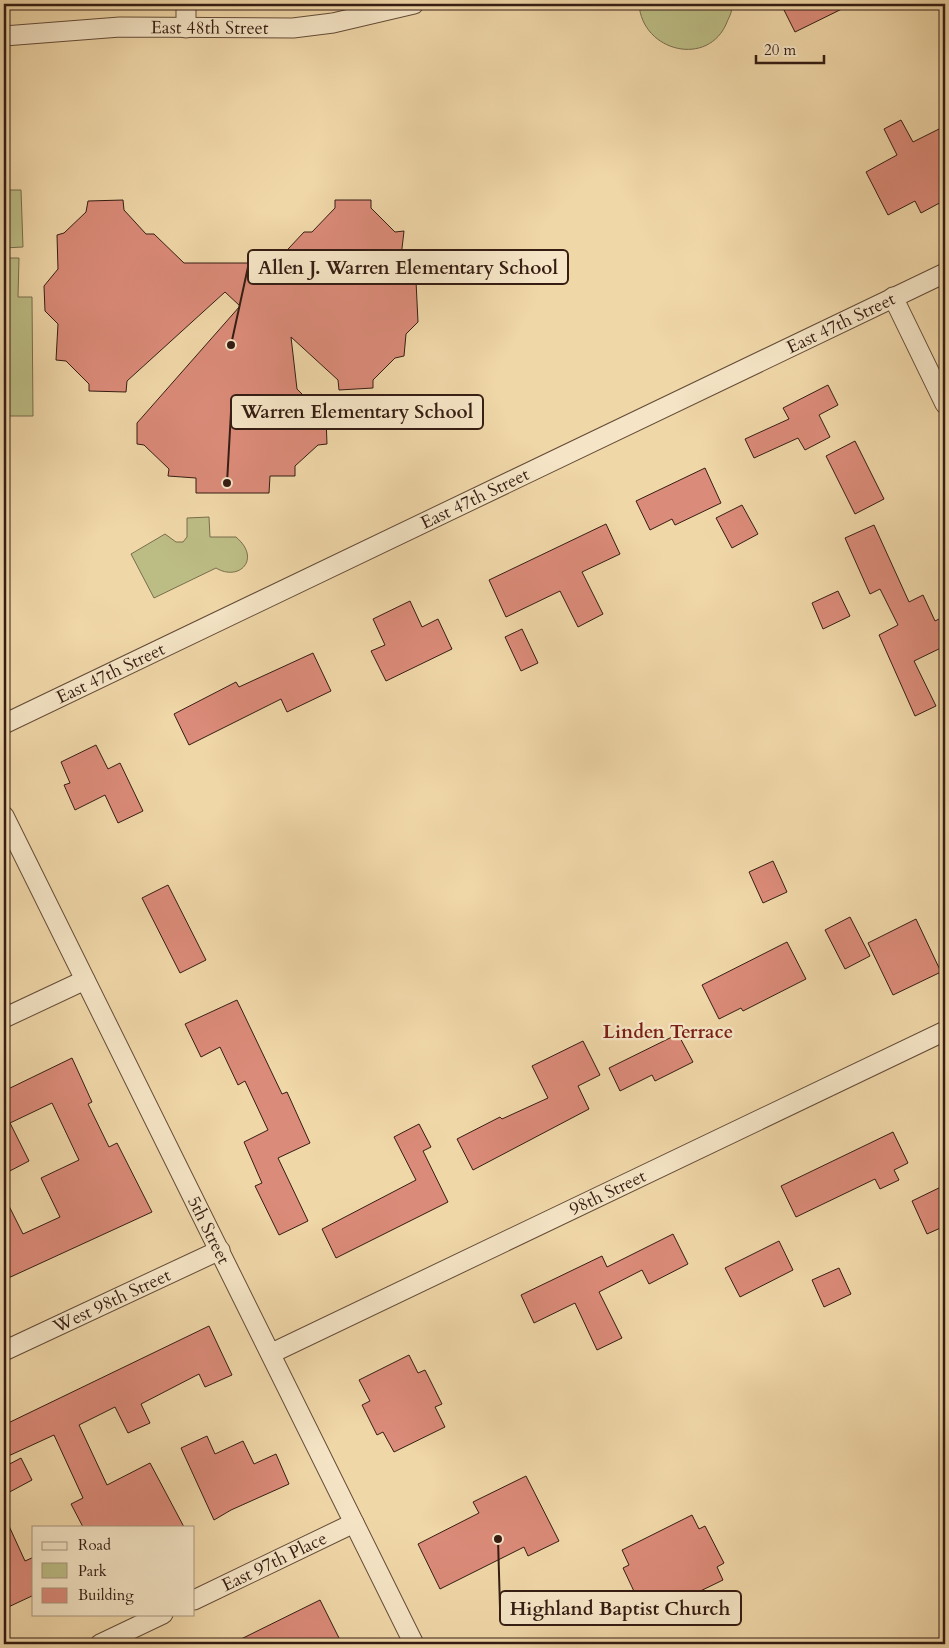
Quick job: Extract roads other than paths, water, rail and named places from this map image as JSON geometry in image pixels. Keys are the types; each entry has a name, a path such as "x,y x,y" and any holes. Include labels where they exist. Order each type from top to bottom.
{"street":[{"path":"186,4 186,28"},
{"name":"East 48th Street","path":"4,36 120,27 301,27 333,23 414,4"},
{"name":"East 47th Street","path":"4,724 945,272"},
{"path":"893,297 945,404"},
{"name":"5th Street","path":"4,816 414,1644"},
{"path":"4,1018 85,980"},
{"name":"98th Street","path":"272,1354 945,1032"},
{"name":"West 98th Street","path":"4,1351 220,1250"},
{"name":"East 97th Place","path":"195,1600 354,1523"},
{"path":"100,1644 159,1616"}],"place":[{"name":"Allen J. Warren Elementary School","path":"231,345"},
{"name":"Warren Elementary School","path":"227,483"},
{"name":"Highland Baptist Church","path":"498,1539"}],"district":[{"name":"Linden Terrace","path":"668,1031"}]}
